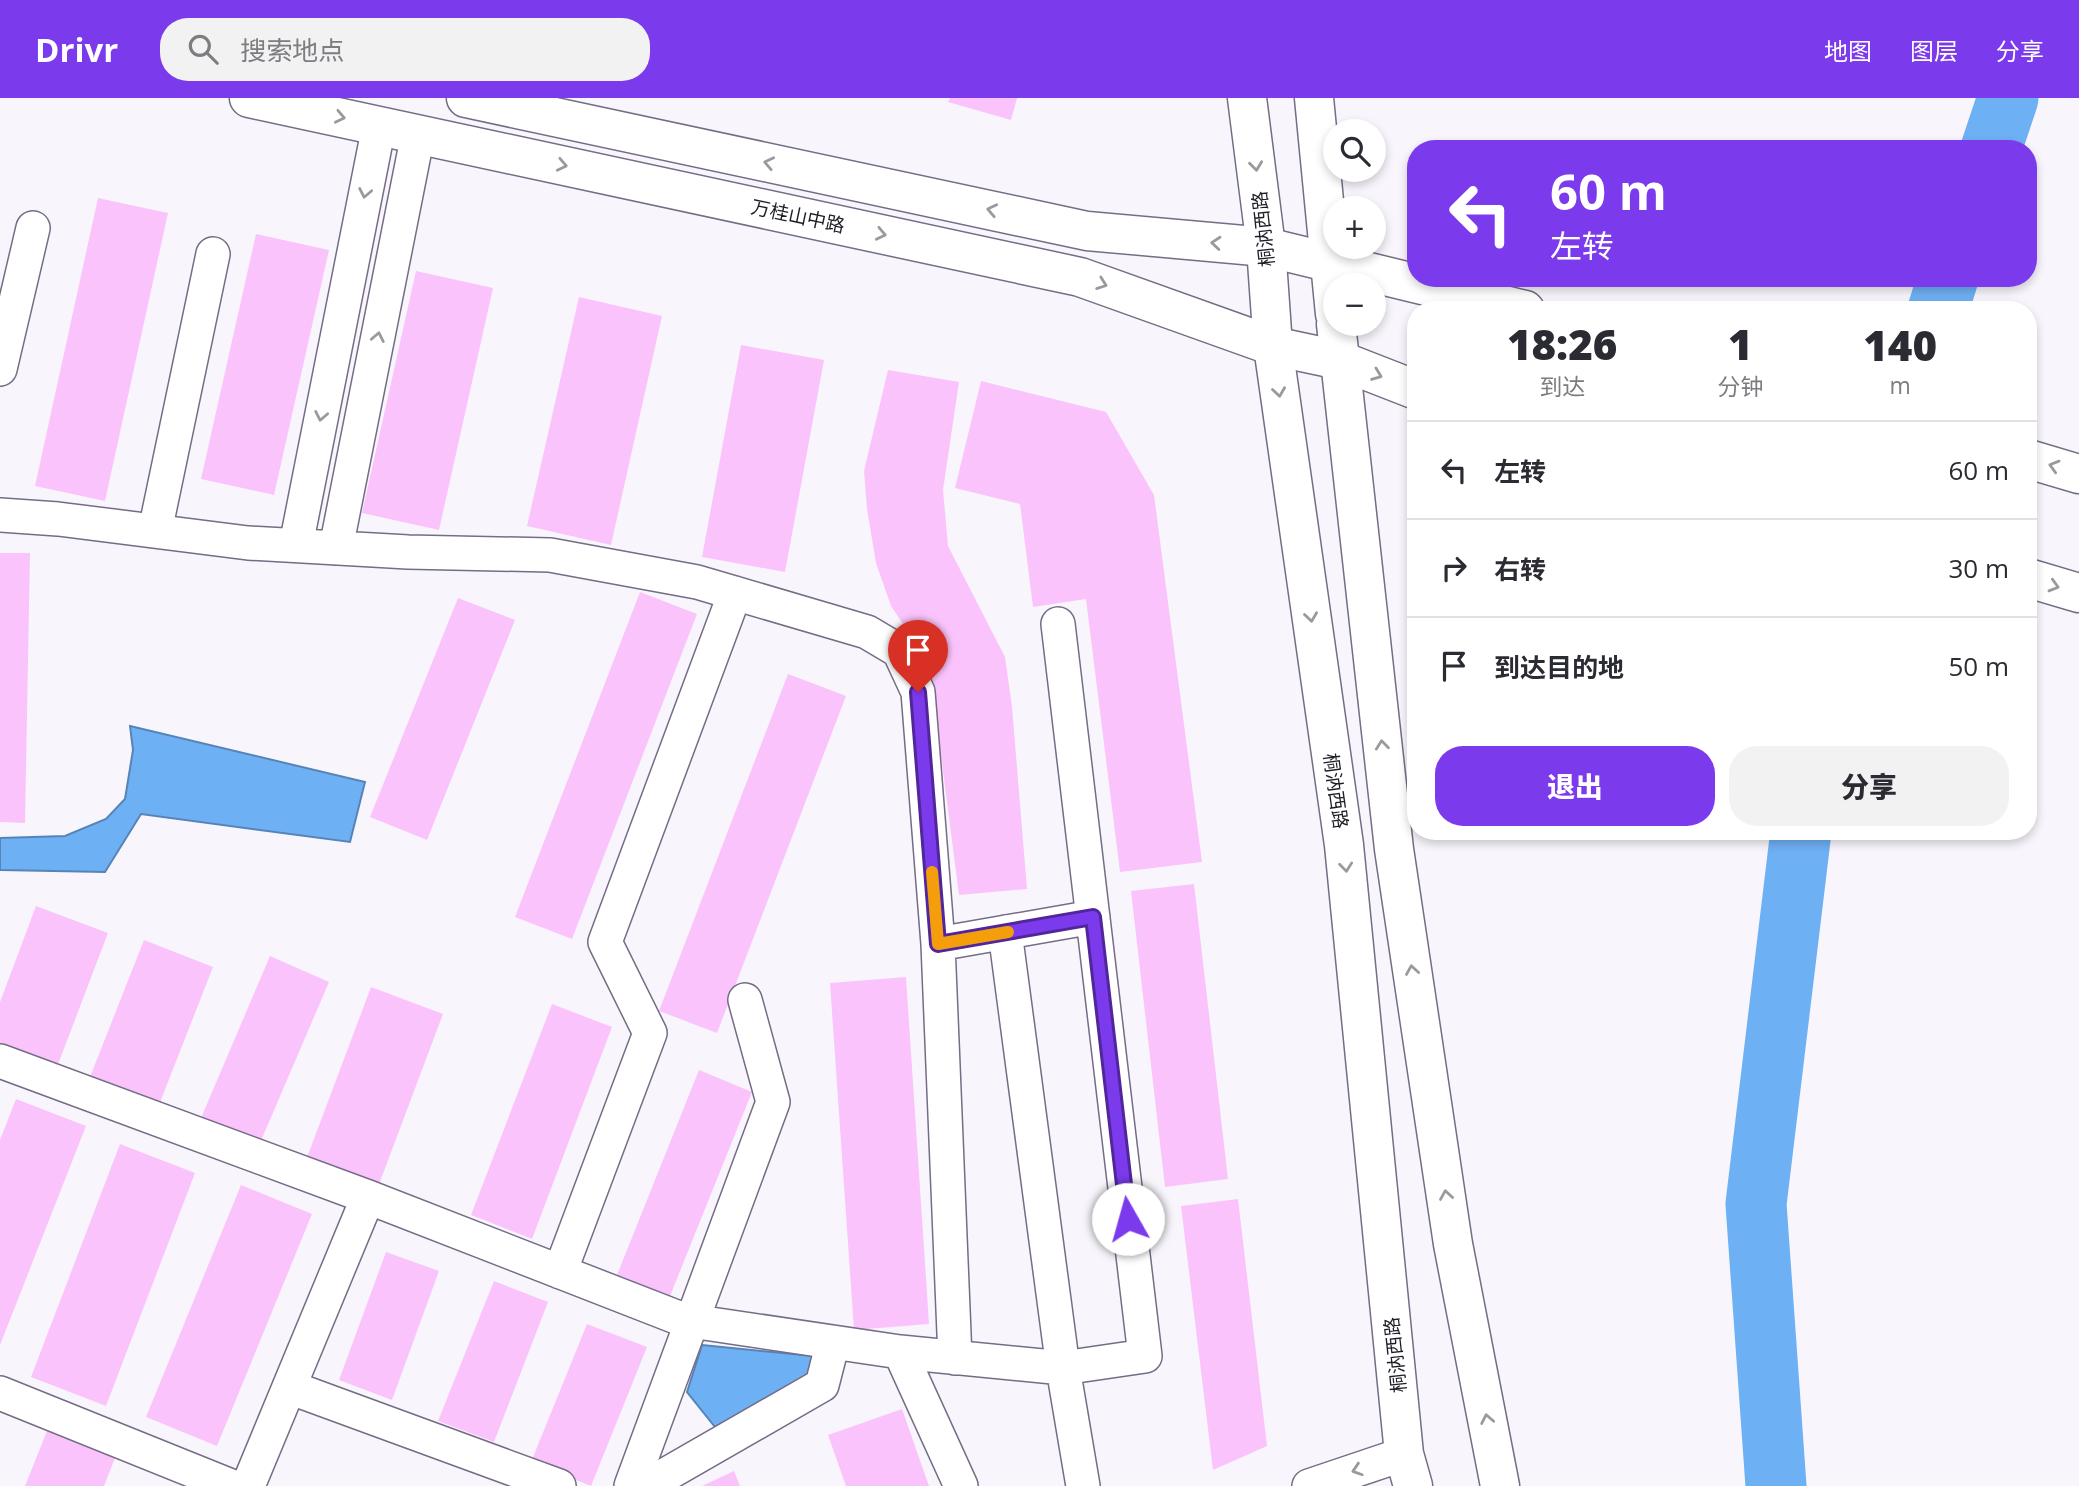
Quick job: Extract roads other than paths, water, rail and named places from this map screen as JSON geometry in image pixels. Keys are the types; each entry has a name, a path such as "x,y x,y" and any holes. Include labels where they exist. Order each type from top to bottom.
{"main road":[{"name":"万桂山中路","path":"249,98 1080,277 1273,346 1337,342 1407,385"},
{"path":"466,98 1087,231 1266,247 1407,282"},
{"name":"桐汭西路","path":"1247,98 1266,247 1273,346 1344,845 1408,1470"},
{"path":"1314,98 1332,273"},
{"path":"1428,287 1487,301"},
{"path":"1337,342 1394,849 1453,1244 1500,1486"},
{"path":"2037,461 2079,474"},
{"path":"2037,581 2079,593"}],"street":[{"path":"296,545 379,126"},
{"path":"336,548 418,134"},
{"path":"0,369 33,228"},
{"path":"155,531 213,254"},
{"path":"0,515 58,519 247,543 408,552 550,555 697,582 867,632 899,650 918,692 938,944 955,1358"},
{"path":"560,1272 650,1033 606,942 735,593"},
{"path":"0,1061 368,1197 684,1321 900,1352 1063,1368 1145,1356 1058,624"},
{"path":"938,944 1093,917"},
{"path":"1005,932 1063,1368 1083,1486"},
{"path":"631,1486 773,1102 745,1000"},
{"path":"248,1486 368,1197"},
{"path":"646,1486 822,1385 833,1342"},
{"path":"900,1352 961,1486"},
{"path":"289,1387 559,1486"},
{"path":"0,1393 230,1486"},
{"path":"1309,1486 1408,1470"}],"water":[{"path":"130,726 365,782 350,842 141,814 105,872 0,870 0,838 65,836 106,819 125,799 133,750"},
{"path":"702,1345 813,1356 810,1378 715,1427 687,1392"}],"waterway":[{"path":"1994,140 2008,98"},
{"path":"1941,301 1945,287"},
{"path":"1776,1486 1756,1204 1800,840"}]}
